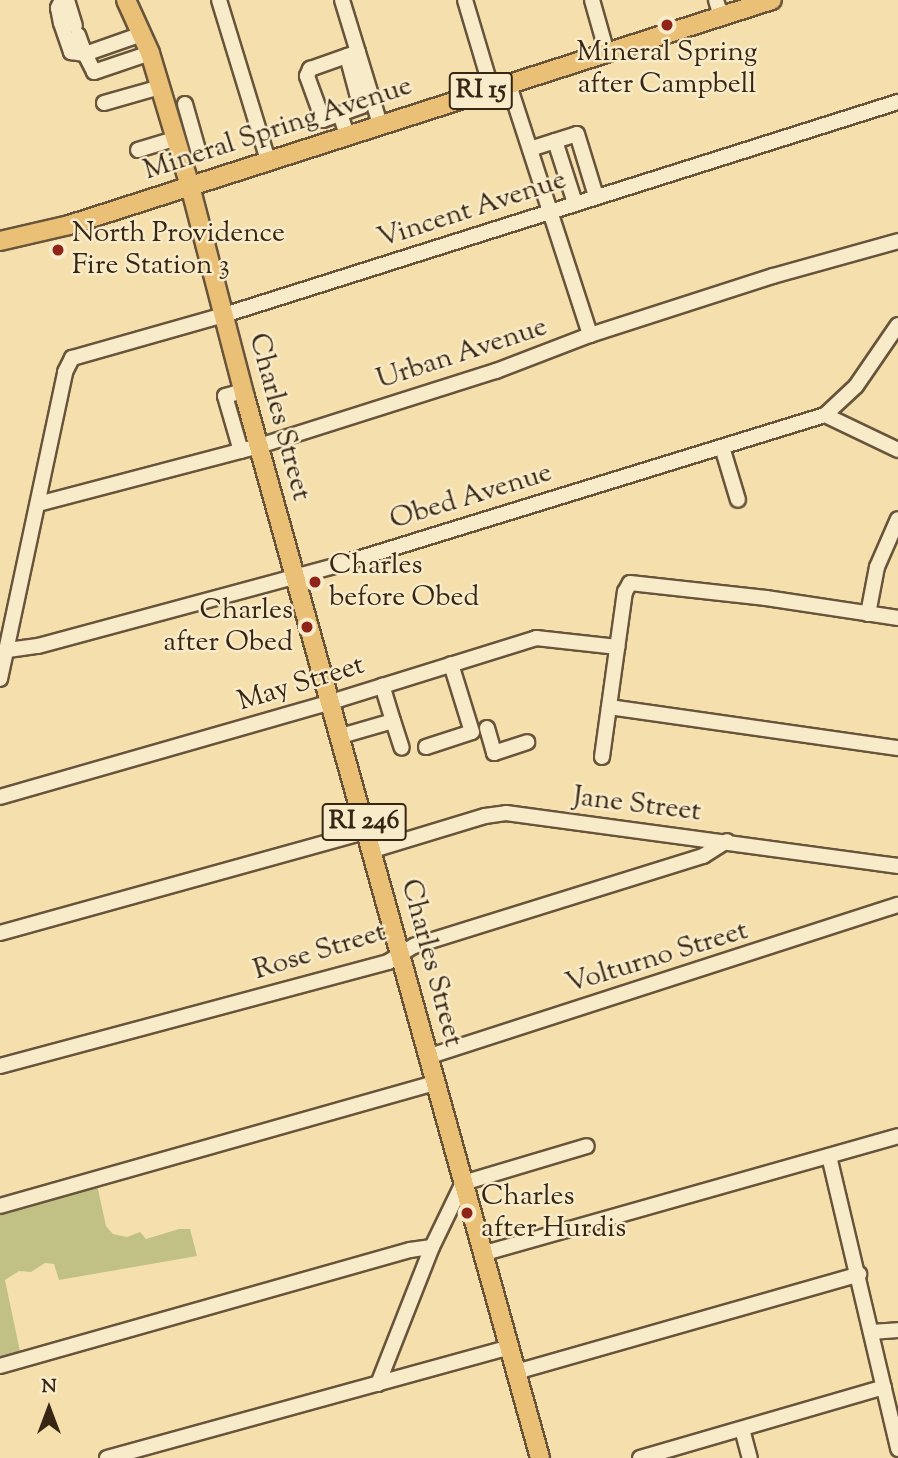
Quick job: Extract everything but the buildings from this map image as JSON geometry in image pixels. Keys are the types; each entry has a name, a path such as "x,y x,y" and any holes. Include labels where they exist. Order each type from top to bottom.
{"main road":[{"name":"Charles Street","path":"126,0 150,53 190,186 259,446 540,1458"},
{"name":"Mineral Spring Avenue","path":"0,241 69,225 499,85 607,53 718,8 772,0"}],"street":[{"path":"142,34 85,54 71,52 58,8 65,0 85,54 94,72 150,53"},
{"path":"219,0 268,160"},
{"path":"342,0 352,54 363,91 380,124"},
{"path":"465,0 499,85 530,149 590,335"},
{"path":"592,0 607,53"},
{"path":"352,54 310,69 307,76 323,120 362,106 363,91"},
{"path":"104,103 160,87"},
{"name":"Vincent Avenue","path":"38,504 66,369 76,356 224,315 898,102"},
{"path":"185,104 199,153"},
{"path":"340,114 347,135"},
{"path":"138,150 192,128"},
{"path":"530,149 577,134 596,196"},
{"path":"555,141 575,203"},
{"name":"Urban Avenue","path":"38,504 259,446 496,371 590,335 773,276 898,241"},
{"name":"Obed Avenue","path":"8,650 29,649 296,576 825,415 856,386 898,325"},
{"path":"241,451 225,396 244,391"},
{"path":"825,415 898,450"},
{"path":"234,428 253,424"},
{"path":"722,447 738,500"},
{"path":"0,679 38,504"},
{"path":"867,614 875,574 898,519"},
{"path":"602,757 625,592 630,583 766,598 898,618"},
{"name":"May Street","path":"0,797 331,702 543,637 618,646"},
{"path":"451,664 472,732"},
{"path":"382,686 401,748"},
{"path":"609,707 898,748"},
{"path":"341,736 393,721"},
{"path":"426,747 495,726 494,753 527,742"},
{"name":"Jane Street","path":"373,850 485,816 506,813 898,866"},
{"path":"0,933 367,831"},
{"name":"Rose Street","path":"0,1066 388,962 414,946 703,856 727,841"},
{"name":"Volturno Street","path":"429,1056 898,905"},
{"path":"0,1206 436,1083"},
{"path":"485,1254 898,1136"},
{"path":"378,1384 432,1247 463,1183 587,1146"},
{"path":"829,1156 859,1274 898,1449"},
{"path":"0,1366 330,1272 432,1247"},
{"path":"516,1372 859,1274"},
{"path":"871,1332 898,1330"},
{"path":"107,1458 509,1347"},
{"path":"647,1457 884,1387"},
{"path":"742,1429 750,1458"}],"shaded area":[{"path":"97,1185 106,1226 113,1234 127,1237 140,1232 146,1239 179,1229 190,1229 197,1256 59,1280 54,1264 45,1263 31,1272 19,1271 5,1280 22,1361 0,1367 0,1208"}],"place":[{"name":"Mineral Spring after Campbell","path":"667,25"},
{"name":"North Providence Fire Station 3","path":"58,250"},
{"name":"Charles before Obed","path":"315,582"},
{"name":"Charles after Obed","path":"307,627"},
{"name":"Charles after Hurdis","path":"467,1213"}]}
